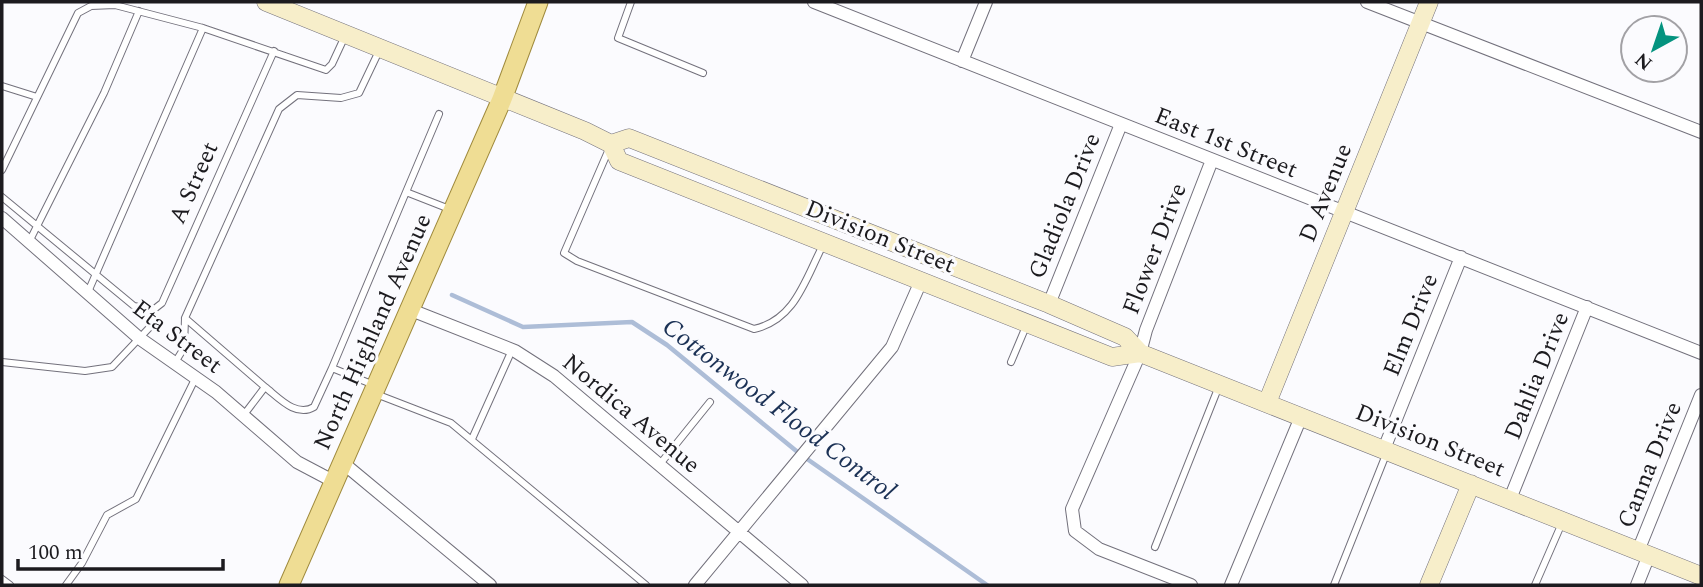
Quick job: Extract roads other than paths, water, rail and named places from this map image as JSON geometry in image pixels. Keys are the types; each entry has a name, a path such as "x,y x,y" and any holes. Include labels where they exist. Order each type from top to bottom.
{"main road":[{"name":"Division Street","path":"266,2 611,144 629,138 1049,304 1125,337 1140,353 1701,576"},
{"name":"North Highland Avenue","path":"292,584 333,481 376,390 502,99 538,2"},
{"name":"D Avenue","path":"1267,403 1429,2"},
{"name":"Division Street","path":"611,144 619,161 1112,357 1140,353"},
{"path":"1429,585 1471,484"}],"street":[{"name":"East 1st Street","path":"814,2 1701,353"},
{"path":"962,61 986,2"},
{"path":"1367,2 1701,132"},
{"name":"Gladiola Drive","path":"1049,304 1121,124"},
{"name":"Flower Drive","path":"1191,585 1099,549 1075,531 1072,509 1140,353 1146,330 1212,160"},
{"name":"Eta Street","path":"2,218 139,338 243,416 297,462 333,481"},
{"name":"Elm Drive","path":"1386,449 1461,257"},
{"path":"695,585 892,347 921,281"},
{"name":"Dahlia Drive","path":"1510,499 1587,307"},
{"name":"Nordica Avenue","path":"411,310 512,350 554,376 802,585"},
{"name":"Canna Drive","path":"1637,585 1643,553 1701,395"},
{"path":"1231,585 1301,417"},
{"path":"343,463 490,585"}],"lane":[{"path":"631,2 618,38 703,73"},
{"path":"2,170 78,13 91,6 115,5 203,27 326,70 332,64 346,34"},
{"path":"29,242 104,93 139,11"},
{"path":"88,293 203,27"},
{"path":"174,364 184,348 185,318 279,109 297,95 341,98 359,93 380,48"},
{"name":"A Street","path":"2,362 85,371 113,367 149,328 153,310 162,303 274,51"},
{"path":"2,86 37,97"},
{"path":"185,318 293,408 308,410 314,407 439,114"},
{"path":"611,144 564,253 577,261 754,330 771,325 786,315 825,242"},
{"path":"406,192 454,211"},
{"path":"2,197 134,306 153,310"},
{"path":"1011,362 1028,322"},
{"path":"472,439 512,350"},
{"path":"332,368 451,424 646,585"},
{"path":"66,585 82,563 107,515 136,499 195,379"},
{"path":"1155,547 1220,384"},
{"path":"243,416 265,387"},
{"path":"660,464 710,402"},
{"path":"1334,585 1386,449"},
{"path":"1535,585 1563,521"},
{"path":"2,579 10,585"}],"waterway":[{"name":"Cottonwood Flood Control","path":"452,295 523,327 632,322 667,345 800,454 987,585"}]}
